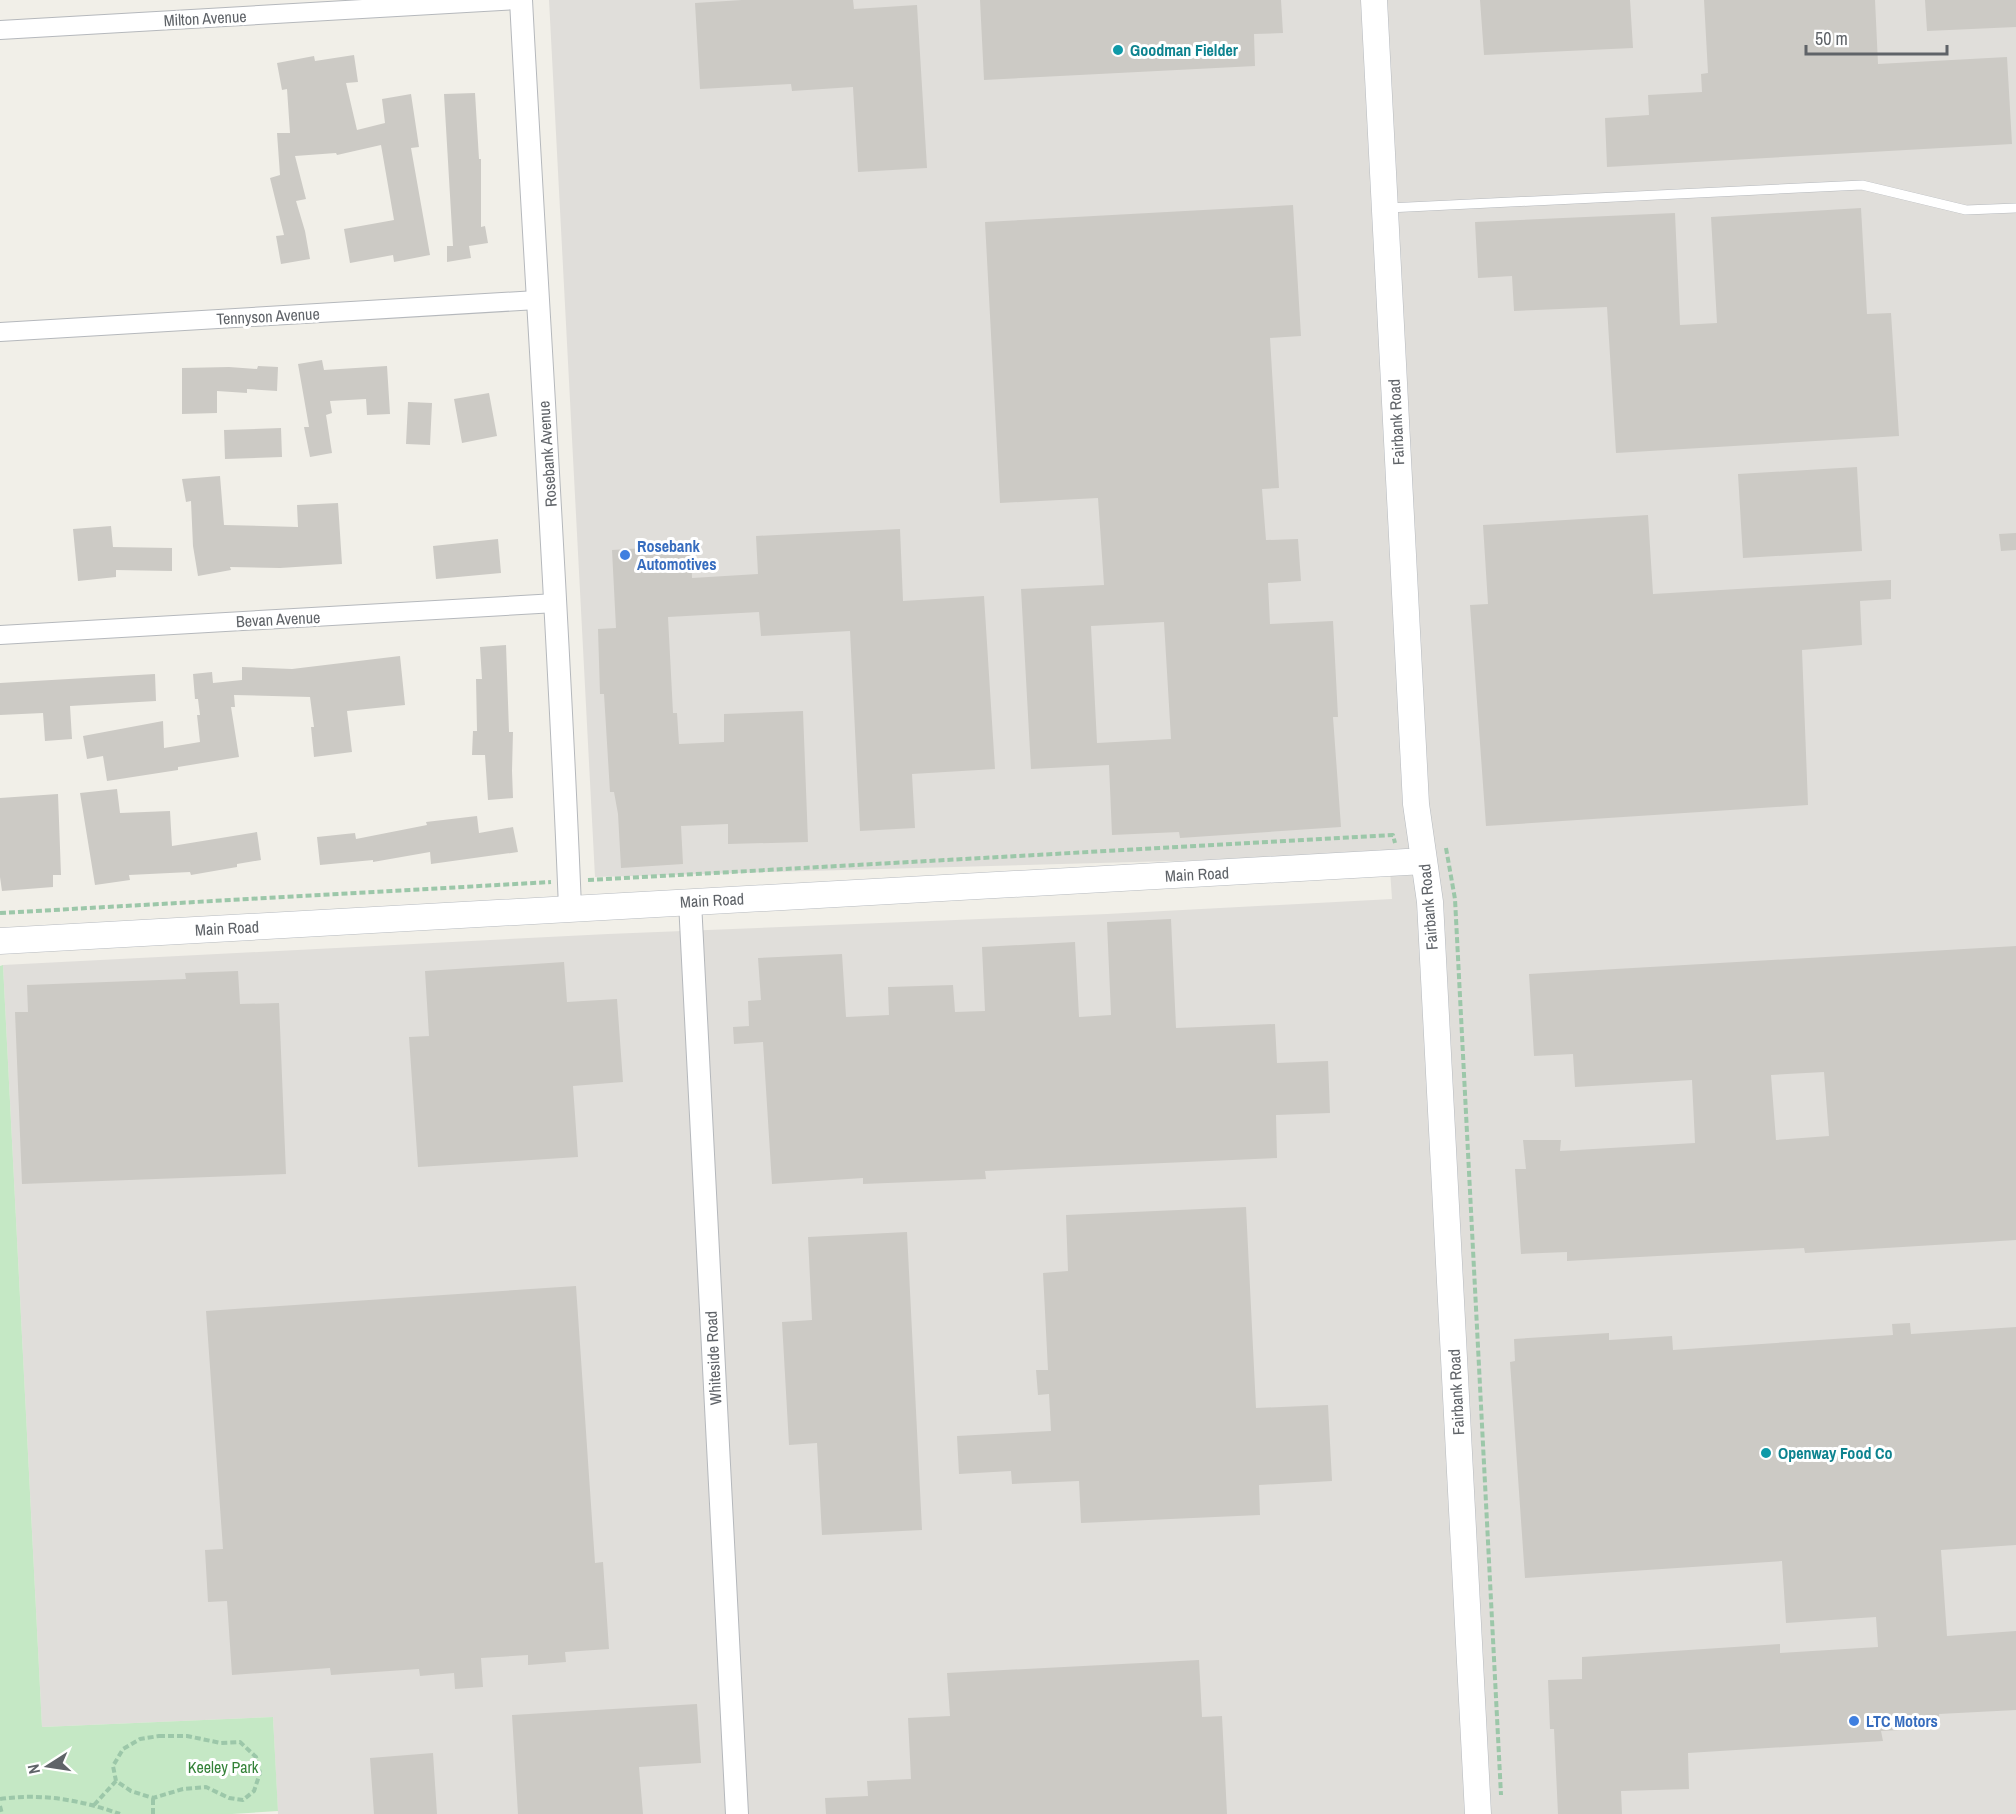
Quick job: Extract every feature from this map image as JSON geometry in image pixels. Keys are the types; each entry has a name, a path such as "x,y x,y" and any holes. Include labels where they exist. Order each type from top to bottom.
{"main road":[{"name":"Fairbank Road","path":"1374,0 1416,804 1412,862 1430,902 1478,1814"},
{"name":"Main Road","path":"0,941 1412,862"}],"street":[{"name":"Milton Avenue","path":"0,30 520,0"},
{"name":"Rosebank Avenue","path":"520,0 556,603 570,908"},
{"name":"Tennyson Avenue","path":"0,332 537,300"},
{"name":"Bevan Avenue","path":"0,635 556,603"},
{"name":"Whiteside Road","path":"690,902 737,1814"}],"lane":[{"path":"1386,208 1862,185 1966,210 2016,208"}],"path":[{"path":"0,913 1394,835 1412,862"},
{"path":"187,1736 221,1743 240,1742 256,1757 260,1773 254,1791 243,1800 229,1798 206,1787 183,1789 153,1798 131,1791 116,1781 113,1766 123,1749 140,1739 187,1736"},
{"path":"94,1805 116,1781"},
{"path":"0,1799 43,1796 94,1805 120,1814"},
{"path":"153,1798 153,1814"},
{"path":"0,1806 2,1814"}],"shaded area":[{"path":"549,0 2016,0 2016,1814 278,1814 273,1717 42,1727 3,965 608,934 1107,914 1392,899 1389,855 595,877"}],"green space":[{"name":"Keeley Park","path":"3,965 42,1727 273,1717 278,1811 232,1814 0,1814 0,966"}],"building":[{"path":"742,0 853,0 854,9 917,5 927,168 858,172 853,87 792,91 791,84 700,89 695,3"},
{"name":"Goodman Fielder","path":"980,0 1281,0 1283,33 1254,34 1255,66 984,80"},
{"path":"1480,0 1630,0 1633,48 1484,55"},
{"path":"1704,0 1875,0 1878,64 2007,57 2012,144 1607,167 1605,118 1649,115 1648,95 1702,92 1701,74 1708,73"},
{"path":"1925,0 2016,0 2016,27 1927,31"},
{"path":"354,55 358,82 346,83 357,130 385,123 382,99 411,94 419,147 411,148 430,255 394,262 393,255 350,263 344,229 394,220 381,145 337,155 336,153 295,156 306,199 296,201 310,259 281,264 276,236 284,235 270,178 280,175 277,133 290,133 287,89 282,90 277,63 314,56 315,61"},
{"path":"475,93 479,159 481,159 481,227 485,226 488,243 469,246 471,258 447,262 447,246 453,246 444,94"},
{"path":"1293,205 1301,336 1270,338 1279,488 1262,489 1266,540 1298,539 1301,581 1268,583 1270,624 1333,621 1338,717 1333,717 1341,827 1180,838 1179,832 1112,835 1109,765 1031,769 1021,589 1104,585 1098,498 1000,503 985,222","holes":["1164,622 1171,739 1097,743 1091,626"]},
{"path":"1861,208 1867,314 1891,313 1899,436 1616,453 1607,307 1514,311 1512,276 1478,278 1475,222 1675,213 1680,325 1717,323 1711,217"},
{"path":"322,360 324,370 387,366 390,414 367,415 366,399 330,401 332,413 326,415 332,453 310,457 304,427 309,427 298,364"},
{"path":"258,366 278,367 277,391 247,389 247,393 217,391 217,413 182,414 182,368 257,369"},
{"path":"489,393 497,436 462,443 454,399"},
{"path":"408,402 432,403 430,445 406,444"},
{"path":"281,428 282,457 225,459 224,430"},
{"path":"1857,467 1862,551 1743,558 1738,474"},
{"path":"220,476 224,525 298,527 297,505 338,503 342,564 280,568 230,567 231,570 198,576 193,546 191,501 186,502 182,479"},
{"path":"1648,515 1653,594 1891,580 1891,599 1860,601 1862,645 1802,650 1808,805 1486,826 1470,605 1488,604 1483,525"},
{"path":"111,526 113,547 172,548 172,571 116,570 116,577 78,581 73,529"},
{"path":"900,529 903,601 984,596 995,769 912,774 915,828 860,831 850,631 761,636 759,612 668,617 673,713 677,713 679,744 724,742 724,714 803,711 808,842 728,844 728,824 681,826 683,864 621,868 618,814 614,792 610,792 604,694 600,694 598,629 616,628 612,550 691,545 692,578 758,574 756,536"},
{"path":"2016,533 2016,550 2001,551 1999,534"},
{"path":"498,539 501,573 436,579 433,546"},
{"path":"506,645 509,732 513,732 513,798 488,800 485,755 472,755 473,731 477,731 476,679 482,679 480,647"},
{"path":"400,656 405,705 347,711 352,752 314,757 311,727 314,727 310,697 234,695 235,707 231,707 239,757 178,767 178,770 107,781 103,756 87,759 83,736 163,721 164,748 200,742 197,715 200,715 198,699 195,699 193,674 212,672 213,683 242,680 242,667 292,669"},
{"path":"155,674 156,701 70,706 72,739 45,741 43,713 0,715 0,683"},
{"path":"117,789 120,813 170,811 172,846 257,832 261,860 237,864 237,867 191,875 190,872 129,875 130,880 95,885 80,793"},
{"path":"58,794 61,875 53,875 53,887 2,891 0,798"},
{"path":"477,816 479,833 513,827 518,852 431,864 430,852 373,862 373,860 320,865 317,837 355,833 356,839 427,825 426,822"},
{"path":"1171,919 1176,1028 1275,1024 1277,1063 1328,1061 1330,1113 1276,1115 1277,1158 985,1171 986,1179 863,1184 863,1178 772,1184 763,1042 734,1044 733,1027 749,1026 748,1001 761,1000 758,958 842,954 846,1017 889,1015 888,987 953,985 955,1012 985,1011 982,947 1075,942 1079,1017 1111,1015 1107,922"},
{"path":"2016,946 2016,1240 1805,1253 1804,1248 1567,1261 1567,1252 1521,1254 1515,1169 1526,1169 1523,1140 1561,1140 1560,1151 1695,1143 1692,1080 1575,1087 1573,1054 1534,1056 1529,974","holes":["1824,1072 1829,1136 1776,1140 1771,1075"]},
{"path":"564,962 567,1002 617,999 623,1082 573,1086 578,1157 418,1167 409,1037 429,1036 425,971"},
{"path":"238,971 240,1004 279,1003 286,1174 22,1184 15,1012 28,1012 27,985 186,979 185,973"},
{"path":"1246,1207 1256,1408 1328,1405 1332,1481 1259,1485 1260,1515 1081,1523 1079,1481 1012,1484 1011,1471 959,1474 957,1436 1051,1431 1049,1394 1038,1395 1036,1370 1048,1370 1043,1273 1068,1271 1066,1215"},
{"path":"907,1232 922,1530 822,1535 817,1443 789,1445 782,1322 812,1320 808,1237"},
{"path":"576,1286 595,1563 603,1562 609,1649 565,1652 566,1662 528,1665 528,1655 481,1658 483,1687 455,1689 454,1673 420,1676 419,1669 331,1675 330,1668 232,1675 227,1601 208,1602 205,1550 223,1549 206,1311"},
{"name":"Openway Food Co","path":"1910,1323 1911,1334 2016,1327 2016,1545 1941,1550 1947,1636 2016,1631 2016,1710 1939,1714 1938,1728 1881,1731 1883,1741 1688,1753 1689,1789 1621,1791 1622,1814 1558,1814 1554,1729 1550,1729 1548,1680 1582,1679 1582,1657 1780,1644 1780,1653 1878,1647 1876,1617 1786,1623 1782,1561 1525,1578 1510,1362 1515,1361 1514,1339 1609,1333 1609,1340 1672,1336 1673,1350 1893,1335 1892,1324"},
{"path":"1199,1660 1202,1717 1222,1716 1227,1814 826,1814 825,1798 868,1796 867,1781 911,1779 908,1718 950,1716 947,1673"},
{"path":"697,1704 701,1763 639,1767 643,1814 518,1814 512,1715"},
{"path":"433,1753 437,1814 374,1814 370,1758"}],"place":[{"name":"Goodman Fielder","path":"1118,50"},
{"name":"Rosebank Automotives","path":"625,555"},
{"name":"Openway Food Co","path":"1766,1453"},
{"name":"LTC Motors","path":"1854,1721"}]}
